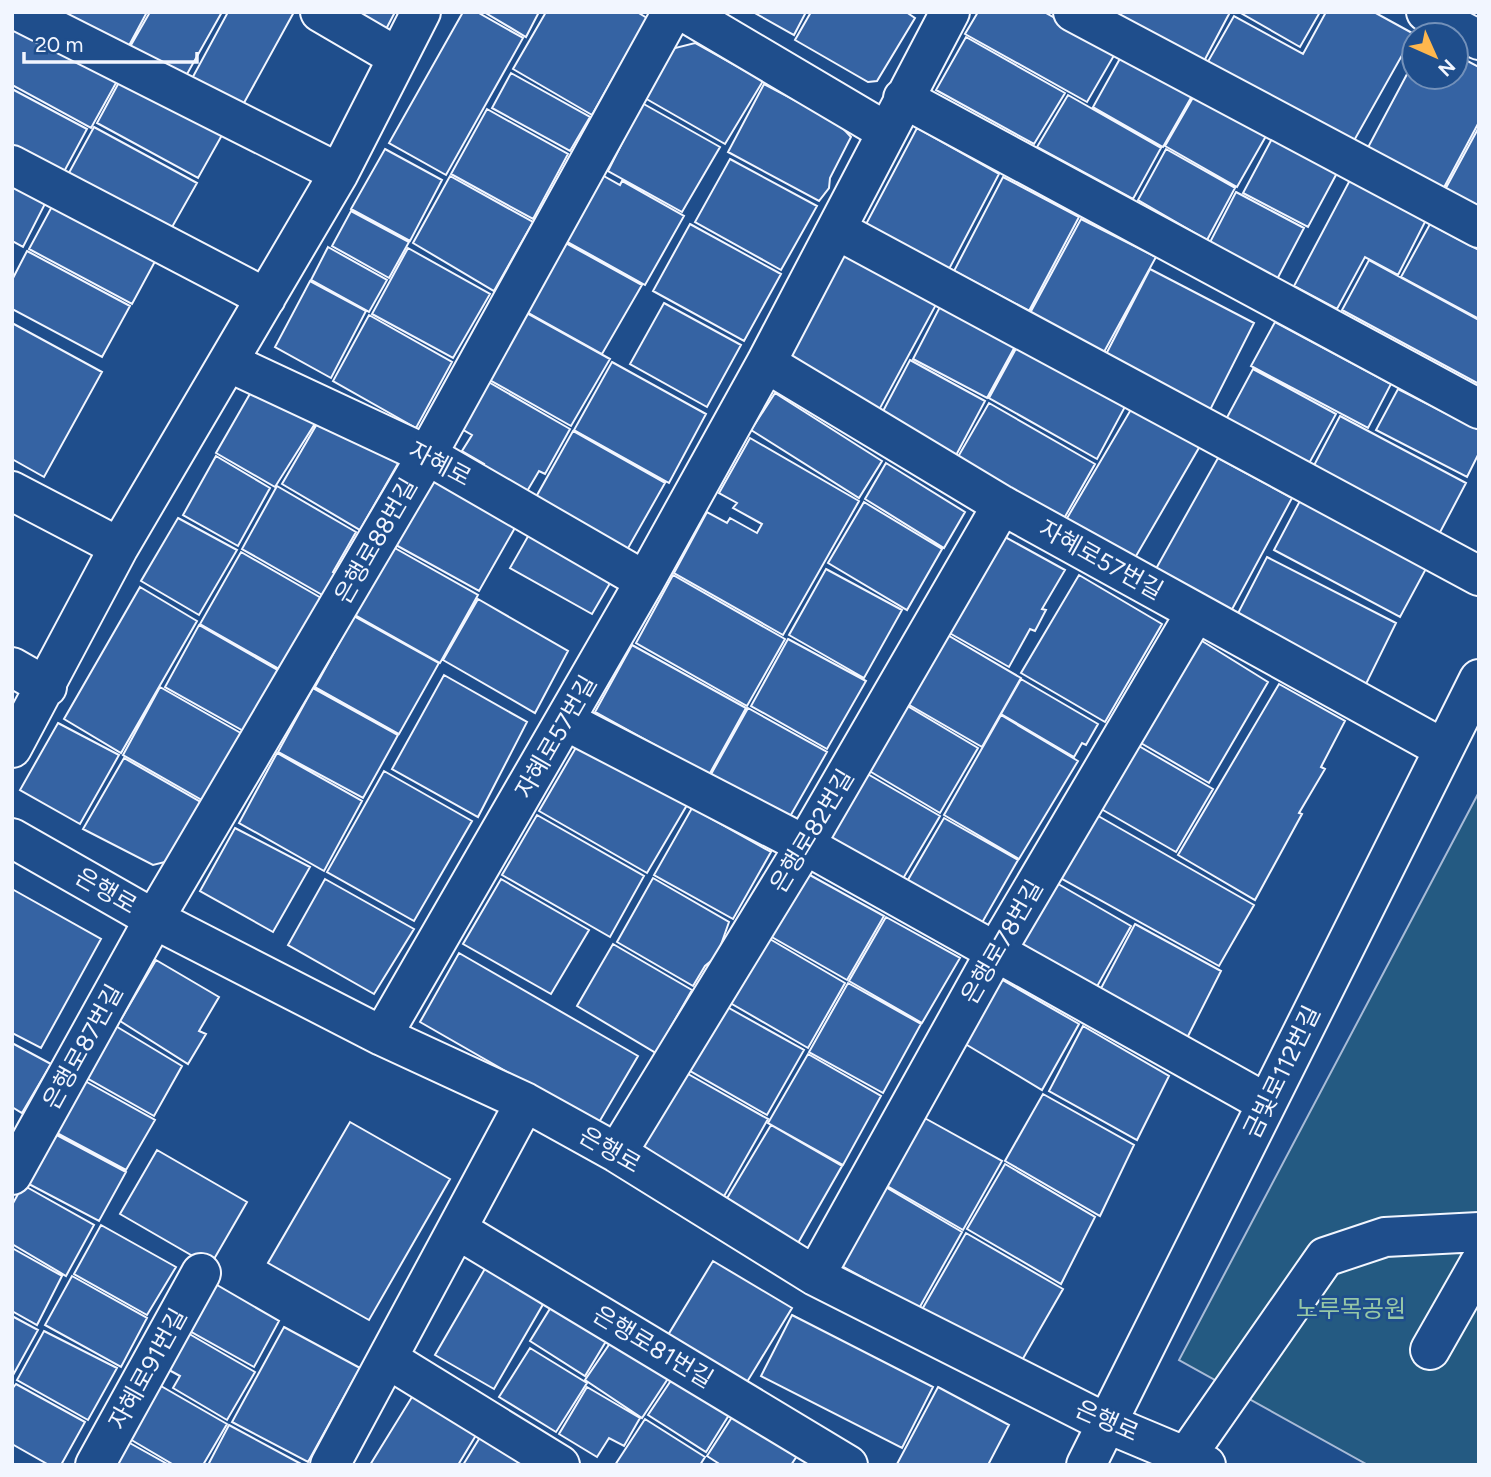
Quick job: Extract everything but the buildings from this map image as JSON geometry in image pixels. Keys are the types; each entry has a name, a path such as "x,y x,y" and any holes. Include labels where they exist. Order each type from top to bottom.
{"street":[{"path":"20,12 339,173"},
{"path":"320,12 397,57"},
{"path":"12,748 47,687 119,547 339,173 421,12"},
{"name":"은행로88번길","path":"154,919 427,455 672,12"},
{"path":"684,12 887,132"},
{"name":"자혜로57번길","path":"382,1036 645,582 766,363 950,12"},
{"path":"1073,12 1479,228"},
{"path":"1426,12 1479,40"},
{"path":"903,98 1479,409"},
{"path":"12,165 266,298"},
{"path":"837,230 1479,576"},
{"name":"자혜로","path":"228,362 427,455 645,582"},
{"name":"자혜로57번길","path":"766,363 1002,505 1442,748"},
{"path":"12,491 119,547"},
{"name":"은행로82번길","path":"617,1153 805,845 1002,505"},
{"name":"은행로78번길","path":"815,1276 996,951 1196,612"},
{"path":"12,667 47,687"},
{"name":"금빛로112번길","path":"1086,1465 1442,748 1479,679"},
{"path":"566,720 805,845 1266,1103"},
{"name":"은행로","path":"12,838 154,919 382,1036 525,1102 617,1153 815,1276 1108,1424 1197,1460"},
{"name":"은행로87번길","path":"12,1175 154,919"},
{"path":"330,1465 525,1102"},
{"name":"은행로81번길","path":"458,1230 848,1465"},
{"path":"1197,1460 1325,1257 1385,1237 1479,1232"},
{"path":"1430,1350 1479,1264"},
{"name":"자혜로91번길","path":"95,1465 201,1273"},
{"path":"388,1359 560,1465"}],"green space":[{"name":"노루목공원","path":"1479,792 1479,1465 1368,1465 1179,1360"}]}
